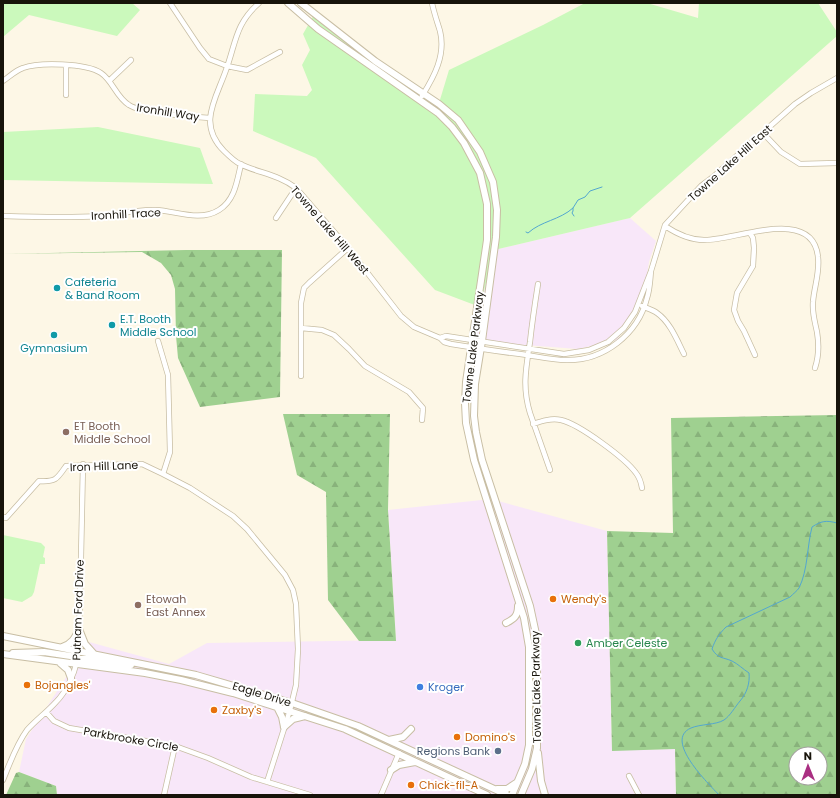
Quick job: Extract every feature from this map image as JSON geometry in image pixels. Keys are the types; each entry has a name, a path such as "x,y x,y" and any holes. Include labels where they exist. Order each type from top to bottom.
{"main road":[{"name":"Towne Lake Parkway","path":"288,3 318,29 422,96 439,104 458,120 480,152 493,182 496,210 496,237 474,392 474,416 482,460 534,623 537,654 537,748 532,769 521,795"},
{"name":"Towne Lake Parkway","path":"301,3 422,96 452,126 464,143 480,173 487,204 487,240 465,394 467,431 474,460 518,598 525,624 528,646 530,730 528,753 512,795"},
{"path":"506,623 517,616 518,598"},
{"path":"60,647 72,642 79,629"},
{"path":"79,629 85,644 95,655"},
{"name":"Eagle Drive","path":"3,636 60,647 77,658 214,688 290,710 345,729 487,795"},
{"path":"3,654 44,652 122,665 145,665"},
{"name":"Eagle Drive","path":"3,654 57,662 95,655 196,675 292,703 349,722 507,795"},
{"path":"57,662 68,670 71,678"},
{"path":"277,707 282,717 284,727 293,720 306,716"},
{"path":"389,740 403,737 411,729"},
{"path":"537,748 541,781 545,795"},
{"path":"392,770 402,764 417,762"},
{"path":"491,788 507,789 518,780"}],"street":[{"path":"170,3 209,59 227,66 247,70 280,52"},
{"name":"Towne Lake Hill West","path":"259,3 251,10 242,22 212,104 210,129 216,143 232,159 241,164 288,182 296,188 348,248 401,316 414,327 440,338 444,342 471,347"},
{"path":"422,96 435,73 442,46 440,32 432,3"},
{"path":"108,81 130,60"},
{"name":"Ironhill Way","path":"3,82 22,68 43,64 66,65 95,69 102,73 119,96 135,108 178,115 210,118"},
{"path":"66,65 66,95"},
{"name":"Towne Lake Hill East","path":"482,341 556,353 571,353 589,350 608,342 624,328 638,305 651,271 665,226 701,186 800,100 837,78"},
{"path":"763,133 781,152 800,164 837,163"},
{"name":"Ironhill Trace","path":"3,216 101,216 134,211 156,210 195,216 209,214 218,211 226,205 233,195 241,164"},
{"path":"276,218 296,188"},
{"path":"665,226 681,235 698,240 721,239 779,228 802,232 811,240 818,256 817,280 812,303 819,343 815,368"},
{"path":"750,233 753,238 754,266 738,293 734,310 755,355"},
{"path":"300,376 301,303 304,288 348,248"},
{"name":"Towne Lake Hill East","path":"471,347 566,360 590,357 604,352 619,342 630,332 639,320 650,287 651,271"},
{"path":"538,284 524,385 527,404 550,470"},
{"path":"638,305 657,313 664,320 684,354"},
{"path":"301,328 322,330 334,335 364,366 408,392 423,408 422,420"},
{"name":"Towne Lake Hill West","path":"440,338 446,336 482,341"},
{"path":"158,341 168,375 170,452 163,474"},
{"path":"534,424 549,420 560,420 582,431 624,460 636,472 642,488"},
{"name":"Iron Hill Lane","path":"3,517 6,518 39,481 50,482 57,479 66,466 83,464 142,464 190,488 233,516 251,533 284,575 293,590 296,604 298,649 296,685 290,710 267,782"},
{"name":"Putnam Ford Drive","path":"3,780 15,751 24,736 35,722 62,695 71,678 77,658 83,464"},
{"name":"Parkbrooke Circle","path":"46,712 54,721 69,728 175,746 208,758 242,774 310,795"},
{"path":"164,795 175,746"},
{"path":"381,795 399,753"},
{"path":"629,776 638,795"}],"shaded area":[{"path":"630,218 656,241 649,262 644,293 632,317 617,340 578,349 472,341 494,250"},
{"path":"491,499 607,531 612,750 675,749 676,795 57,795 56,786 19,772 26,739 89,642 169,664 207,643 396,640 388,510"}],"green space":[{"path":"3,3 132,3 140,10 117,36 29,15 3,37"},
{"path":"585,3 647,3 698,18 699,3 818,3 837,32 837,36 630,218 494,250 480,307 435,290 316,158 253,131 255,94 307,96 312,90 302,65 310,50 303,34 315,13 407,84 439,103 449,70"},
{"path":"98,127 200,148 213,184 3,180 3,132"},
{"path":"186,250 282,250 280,397 200,407 178,358 175,289 171,275 161,263 142,252 3,254"},
{"path":"283,414 390,414 388,510 396,641 359,641 328,600 326,492 297,475"},
{"path":"837,415 837,795 676,795 675,749 612,751 607,531 673,533 671,418"},
{"path":"3,535 41,543 45,547 43,557 45,558 45,564 40,564 34,592 32,596 22,602 3,598"},
{"path":"19,772 56,786 57,795 6,795 16,773"}],"waterway":[{"path":"574,216 572,213 573,208 578,200 585,197 590,191 602,187"},
{"path":"526,232 528,233 573,208"},
{"path":"719,795 706,782 691,762 685,752 682,742 684,734 691,728 717,723 724,720 748,688 749,673 734,662 716,655 712,649 714,643 726,627 790,597 799,588 802,581 806,566 812,527 818,523 824,522 837,523"}],"place":[{"name":"Cafeteria & Band Room","path":"57,288"},
{"name":"E.T. Booth Middle School","path":"112,325"},
{"name":"Gymnasium","path":"54,335"},
{"name":"ET Booth Middle School","path":"66,432"},
{"name":"Wendy's","path":"553,599"},
{"name":"Etowah East Annex","path":"138,605"},
{"name":"Amber Celeste","path":"578,643"},
{"name":"Bojangles'","path":"27,685"},
{"name":"Kroger","path":"420,687"},
{"name":"Zaxby's","path":"214,710"},
{"name":"Domino's","path":"457,737"},
{"name":"Regions Bank","path":"498,751"},
{"name":"Chick-fil-A","path":"411,785"}]}
